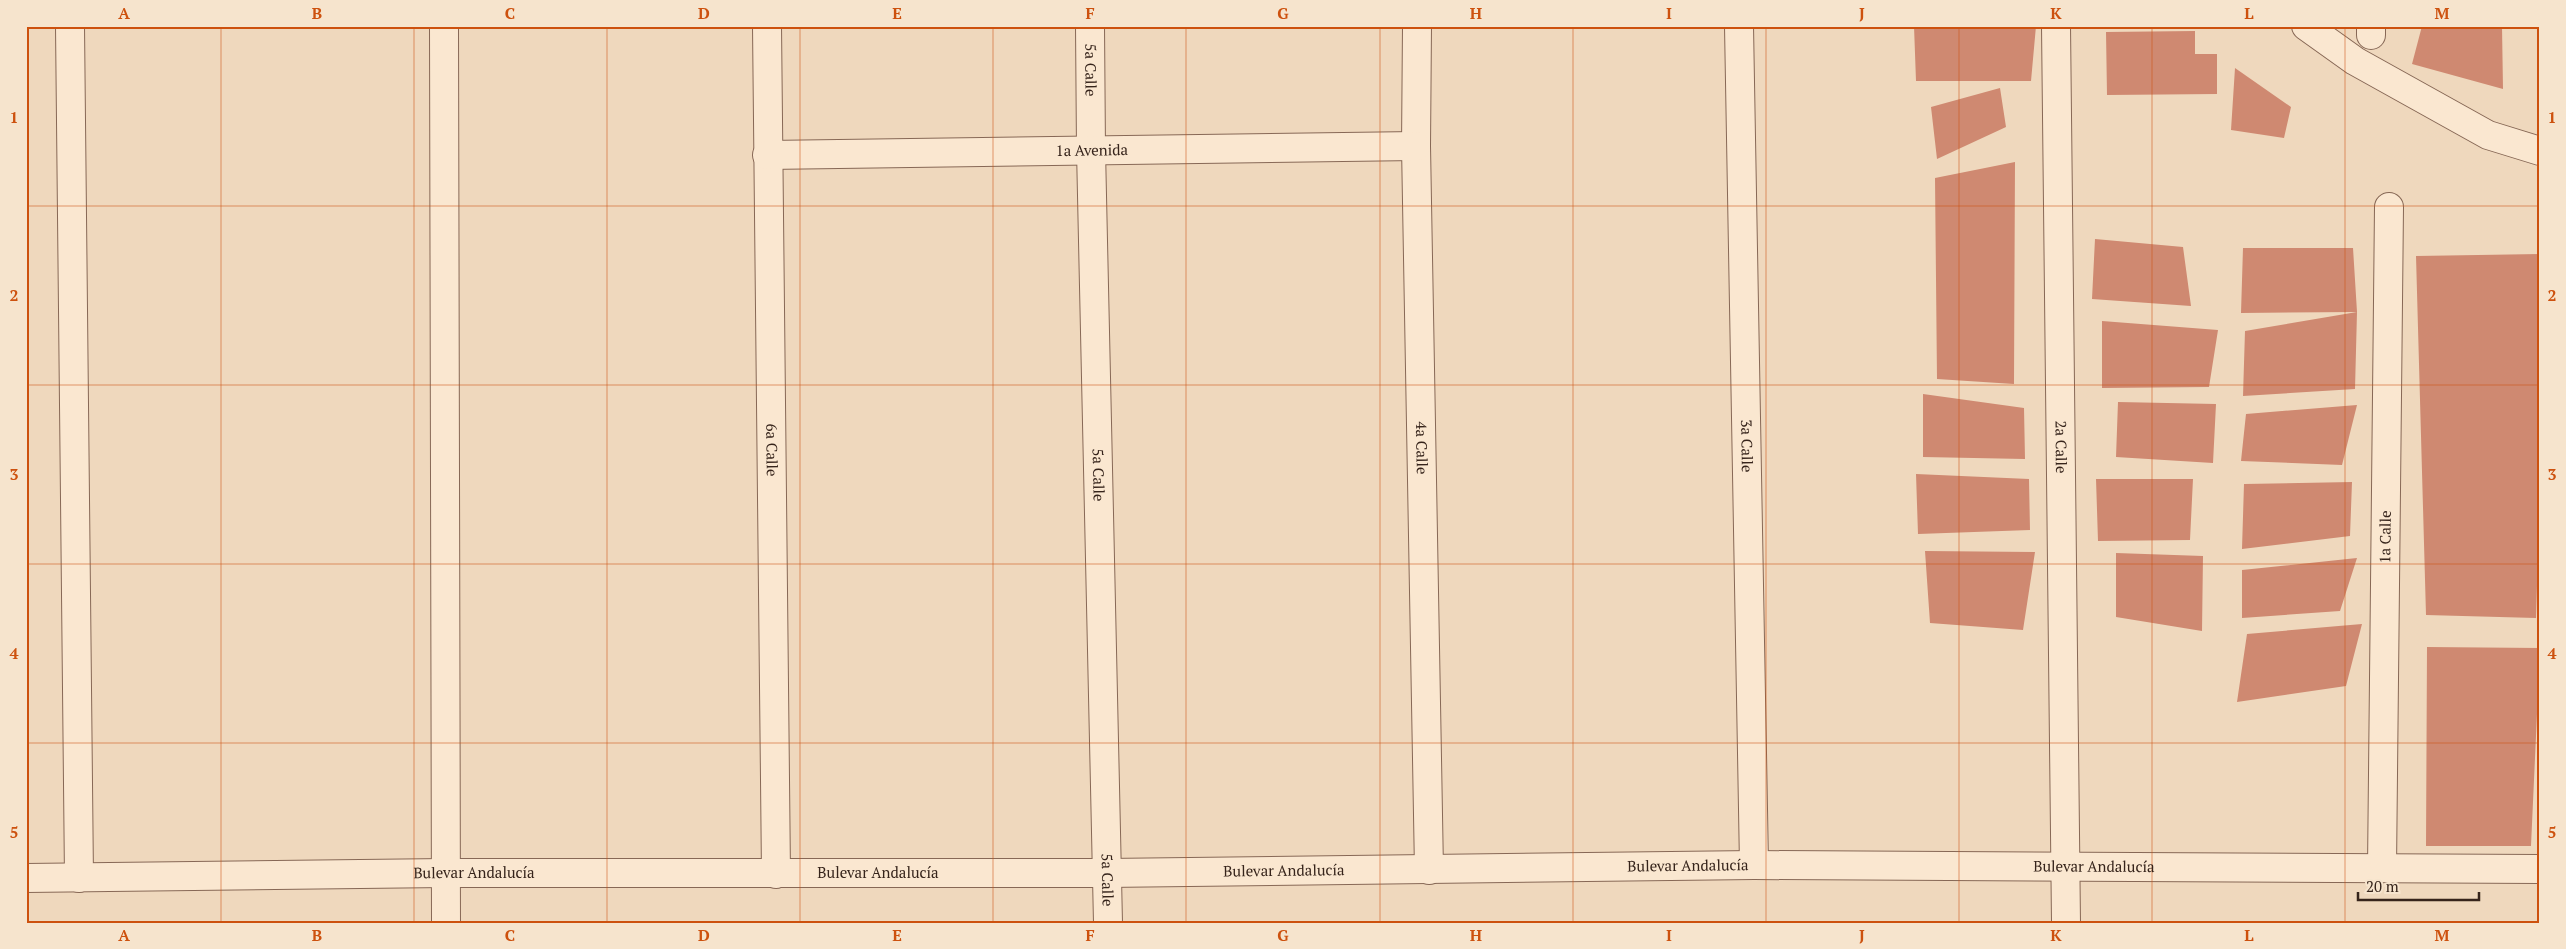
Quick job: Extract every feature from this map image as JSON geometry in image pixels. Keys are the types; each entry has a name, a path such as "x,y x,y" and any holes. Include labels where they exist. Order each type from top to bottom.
{"street":[{"path":"70,26 78,878"},
{"path":"444,26 446,923"},
{"name":"6a Calle","path":"767,26 776,874"},
{"name":"5a Calle","path":"1090,26 1108,923"},
{"name":"4a Calle","path":"1417,26 1416,146 1429,870"},
{"name":"3a Calle","path":"1740,26 1754,865"},
{"name":"2a Calle","path":"2056,26 2066,923"},
{"path":"2306,26 2355,61 2488,135 2540,151"},
{"name":"1a Avenida","path":"767,155 1416,146"},
{"name":"1a Calle","path":"2382,868 2389,207"},
{"name":"Bulevar Andalucía","path":"26,878 445,873 1106,873 1754,865 2540,869"}],"building":[{"path":"1914,26 2036,26 2031,81 1916,81"},
{"path":"2422,26 2502,26 2503,89 2412,64"},
{"path":"2195,31 2195,54 2217,54 2217,94 2107,95 2106,32"},
{"path":"2235,68 2291,107 2284,138 2231,130"},
{"path":"2000,88 2006,127 1937,159 1931,107"},
{"path":"2015,162 2014,384 1937,379 1935,178"},
{"path":"2095,239 2183,247 2191,306 2092,299"},
{"path":"2243,248 2353,248 2357,312 2241,313"},
{"path":"2540,254 2540,490 2536,618 2426,615 2416,256"},
{"path":"2357,312 2355,389 2243,396 2245,331"},
{"path":"2102,321 2218,330 2209,387 2102,388"},
{"path":"1923,394 2024,408 2025,459 1923,457"},
{"path":"2118,402 2216,404 2213,463 2116,457"},
{"path":"2357,405 2342,465 2241,461 2246,414"},
{"path":"1916,474 2029,479 2030,530 1918,534"},
{"path":"2096,479 2193,479 2190,540 2098,541"},
{"path":"2352,482 2350,536 2242,549 2244,484"},
{"path":"1925,551 2035,552 2023,630 1930,623"},
{"path":"2116,553 2203,556 2202,631 2116,617"},
{"path":"2357,558 2340,611 2242,618 2242,570"},
{"path":"2362,624 2346,686 2237,702 2247,634"},
{"path":"2427,647 2540,648 2531,846 2426,846"}]}
